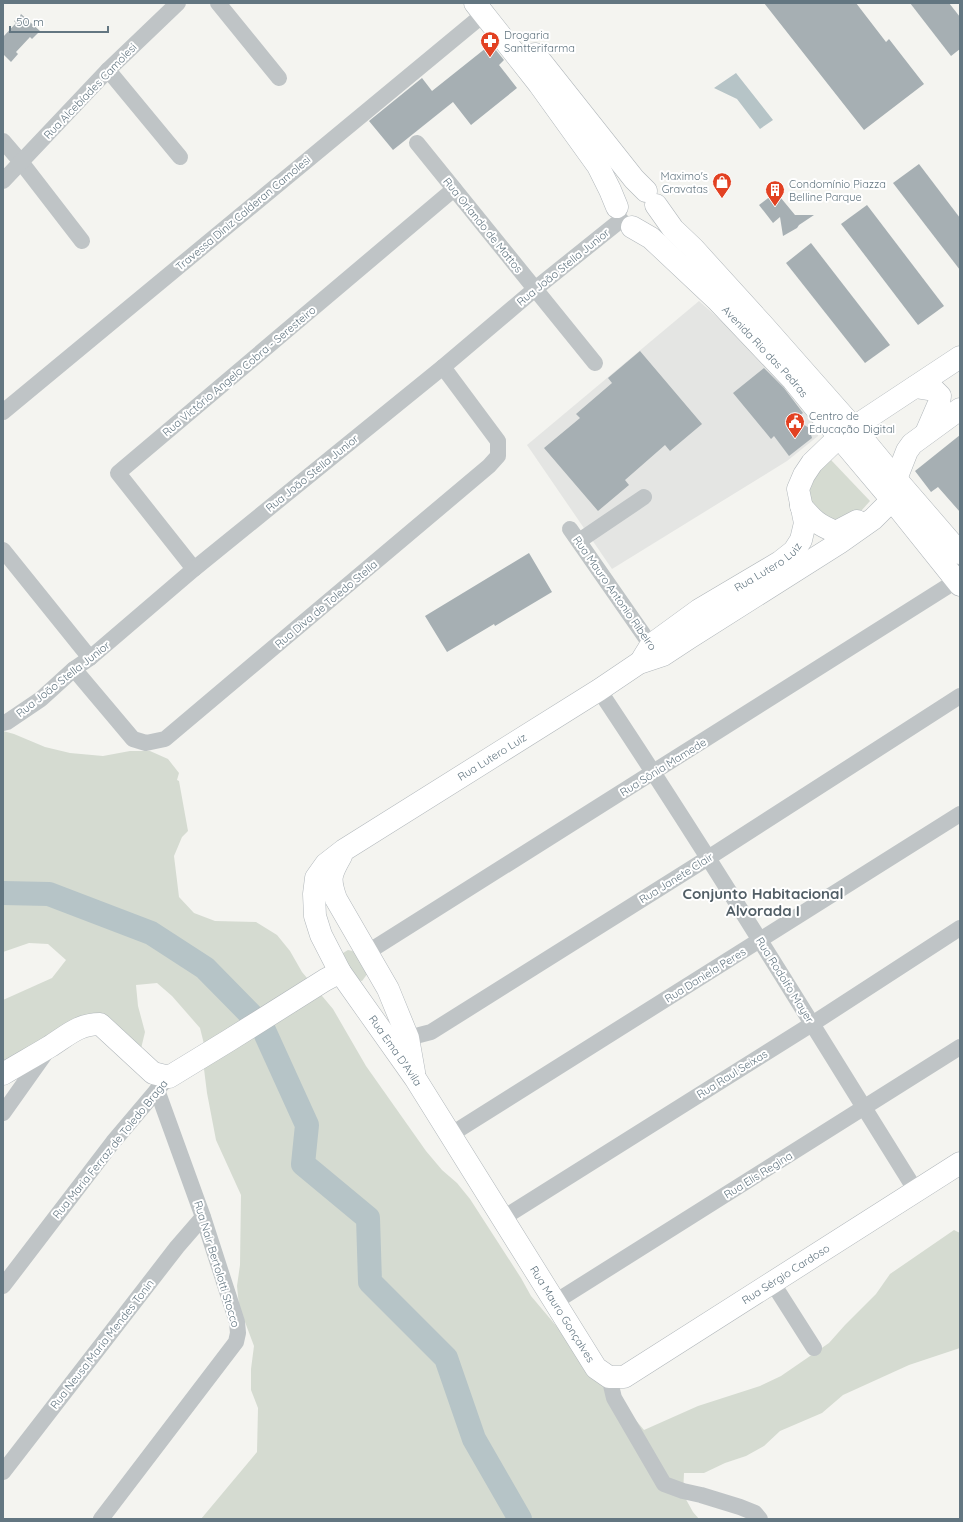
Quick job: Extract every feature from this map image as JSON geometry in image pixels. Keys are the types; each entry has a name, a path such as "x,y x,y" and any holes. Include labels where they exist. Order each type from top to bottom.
{"street":[{"name":"Rua Alcebíades Camolesi","path":"3,181 108,70 178,3"},
{"path":"218,3 279,78"},
{"path":"484,7 598,166 623,218 639,228 651,222 656,211 651,198 634,189 622,195 623,218"},
{"name":"Avenida Rio das Pedras","path":"484,7 651,198 673,229 693,248 762,324 846,432 894,490 958,583"},
{"name":"Travessa Diniz Calderan Camolesi","path":"3,412 484,7"},
{"path":"108,70 180,158"},
{"path":"3,141 82,241"},
{"name":"Rua Orlando de Mattos","path":"416,143 595,364"},
{"name":"Rua Victório Angelo Cobra - Seresteiro","path":"194,569 118,473 454,190"},
{"name":"Avenida Rio das Pedras","path":"623,218 651,238 717,300 793,380 846,432"},
{"name":"Rua João Stella Junior","path":"4,721 40,699 194,569 443,367 535,289 623,218"},
{"name":"Rua Lutero Luiz","path":"650,655 699,610 780,562 794,551 801,540 805,523 798,489 804,475 812,463 846,432 960,357"},
{"name":"Rua Diva de Toledo Stella","path":"74,669 133,739 146,743 164,739 489,466 498,456 498,441 443,367"},
{"path":"915,387 934,390 940,396 939,403 925,434"},
{"path":"894,490 907,451 912,444 960,409"},
{"name":"Avenida Rio das Pedras","path":"894,490 960,553"},
{"name":"Rua Lutero Luiz","path":"344,850 599,690 650,655 839,543 873,519 894,490"},
{"name":"Rua Mauro Antonio Ribeiro","path":"644,497 575,535 650,655"},
{"path":"801,506 810,517 821,526 836,532 859,520 873,519"},
{"path":"3,550 90,658"},
{"name":"Rua Sônia Mamede","path":"369,954 654,773 958,583"},
{"name":"Rua Rodolfo Mayer","path":"599,690 708,858 916,1191"},
{"name":"Rua Janete Clair","path":"385,1034 408,1038 432,1032 708,858 960,696"},
{"name":"Rua Daniela Peres","path":"450,1135 960,814"},
{"name":"Rua Ema D'Avila","path":"344,850 332,871 331,885 336,899 388,989 408,1038 414,1078"},
{"name":"Rua Ema D'Avila","path":"344,850 326,864 316,878 314,894 317,923 321,935 340,971 414,1078"},
{"name":"Rua Raul Seixas","path":"503,1218 812,1024 960,928"},
{"path":"353,942 369,954 374,976 366,983 355,986 340,971 337,950 344,944 353,942"},
{"name":"Rua Maria Ferraz de Toledo Braga","path":"3,1286 113,1142 163,1083 340,971"},
{"path":"3,1074 51,1046 70,1032 89,1024 100,1024 163,1083"},
{"path":"3,1113 51,1046"},
{"name":"Rua Elis Regina","path":"555,1302 960,1047"},
{"name":"Rua Mauro Gonçalves","path":"414,1078 596,1368 609,1377"},
{"name":"Rua Nair Bertolotti Stocco","path":"101,1519 236,1342 238,1332 237,1322 203,1217 163,1083"},
{"name":"Rua Sérgio Cardoso","path":"609,1377 624,1377 960,1163"},
{"name":"Rua Neusa Maria Mendes Tonin","path":"3,1472 177,1247 203,1217"},
{"path":"772,1282 814,1348"},
{"path":"609,1377 614,1398 664,1484 740,1507 755,1513 760,1519"}],"shaded area":[{"path":"736,73 773,120 760,129 737,99 714,88"},
{"path":"699,301 763,358 819,425 818,436 787,461 612,569 527,445"},
{"path":"831,460 870,501 852,521 829,522 810,504 809,491 817,471"},
{"path":"3,731 45,747 70,753 103,756 130,751 150,751 168,759 179,773 177,780 179,781 188,831 182,837 174,856 179,897 194,913 215,921 256,922 277,935 290,951 302,972 333,1009 366,1066 426,1151 442,1170 457,1183 470,1199 531,1296 644,1430 698,1406 760,1386 781,1376 829,1343 876,1294 890,1274 954,1230 960,1233 960,1348 909,1365 843,1395 822,1413 780,1431 764,1446 746,1456 725,1463 704,1473 684,1473 683,1494 693,1512 699,1519 201,1519 257,1452 258,1408 251,1390 251,1369 254,1346 239,1306 237,1286 240,1265 241,1195 216,1140 207,1093 204,1069 205,1048 200,1028 172,996 157,983 136,985 138,1006 145,1032 140,1053 104,1034 83,1028 3,1078 3,1000 52,978 66,960 48,944 29,943 3,952"},
{"path":"348,950 357,952 368,973 362,981 357,980 342,960 343,953"}],"building":[{"path":"764,3 856,3 886,42 889,39 924,84 864,130"},
{"path":"910,3 949,3 960,17 960,49 951,56"},
{"path":"21,14 40,31 32,39 30,37 16,52 18,54 11,62 3,54 3,37 16,23 14,21"},
{"path":"491,44 504,60 499,65 517,88 471,125 453,102 393,150 369,121 422,78 432,91"},
{"path":"919,164 960,218 960,270 893,183"},
{"path":"776,192 795,215 814,215 797,228 783,236 780,217 773,223 759,205"},
{"path":"867,205 944,306 918,325 841,224"},
{"path":"811,243 890,345 865,363 786,263"},
{"path":"640,351 702,424 670,451 665,445 625,480 629,485 598,511 544,448 580,418 576,414 612,383 608,378"},
{"path":"764,368 784,388 803,413 795,419 809,428 812,438 789,456 774,436 771,439 733,393"},
{"path":"960,435 960,512 938,487 931,492 915,471"},
{"path":"529,553 552,592 495,626 494,624 447,652 425,616"}],"waterway":[{"path":"3,893 49,894 151,933 205,968 262,1026 307,1125 303,1164 368,1218 370,1282 446,1358 474,1439 520,1519"}],"place":[{"name":"Drogaria Santterifarma","path":"490,58"},
{"name":"Maximo's Gravatas","path":"722,199"},
{"name":"Condomínio Piazza Belline Parque","path":"775,207"},
{"name":"Centro de Educação Digital","path":"795,439"}],"district":[{"name":"Conjunto Habitacional Alvorada I","path":"763,902"}]}
